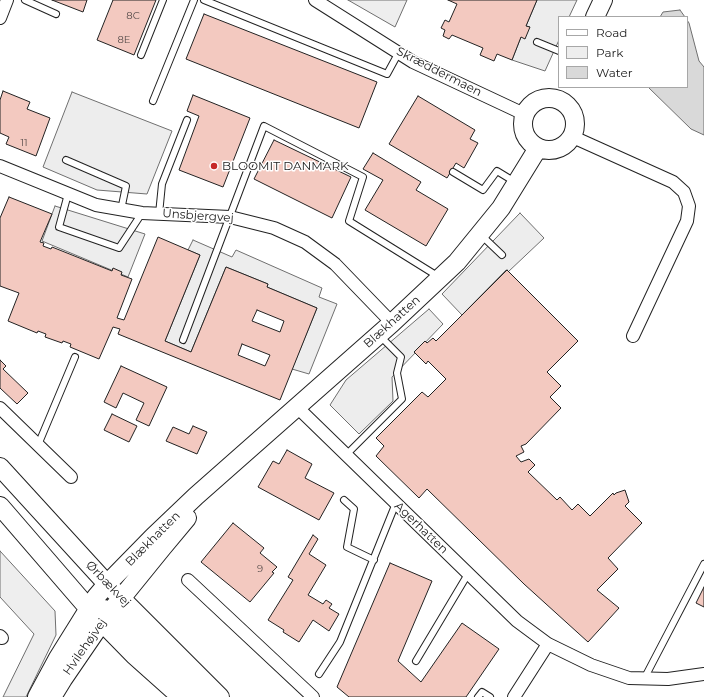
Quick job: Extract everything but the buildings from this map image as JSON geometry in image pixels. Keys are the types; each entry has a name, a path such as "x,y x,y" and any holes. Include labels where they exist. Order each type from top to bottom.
{"street":[{"path":"0,18 7,0"},
{"name":"Skræddermaen","path":"315,0 413,62 524,114"},
{"path":"595,16 603,0"},
{"path":"562,93 566,104 572,111 575,119 573,137 561,148 546,151 531,144 526,138 522,122 524,114 535,102 543,98 551,98 562,93"},
{"path":"573,137 673,182 684,192 689,206 687,221 632,336"},
{"name":"Blækhatten","path":"97,597 153,537 392,323 457,262 501,208 538,148"},
{"name":"Unsbjergvej","path":"0,166 96,205 142,213 230,217 274,228 305,242 335,264 392,323"},
{"name":"Agerhatten","path":"297,407 517,621 548,644 591,665 629,678 668,679 704,674"},
{"path":"0,408 71,477"},
{"name":"Ørbækvej","path":"0,467 97,597 111,610 220,697"},
{"name":"Blækhatten","path":"111,610 200,504 222,474"},
{"path":"0,505 21,517 97,597 107,600 111,610 201,696 204,697"},
{"path":"188,580 313,697"},
{"name":"Hvilehøjvej","path":"37,697 58,658 97,597"},
{"name":"Ørbækvej","path":"111,610 134,655 181,697"},
{"name":"Hvilehøjvej","path":"52,697 111,610"},
{"path":"514,697 548,644"}],"lane":[{"path":"25,0 56,14"},
{"path":"141,55 163,0"},
{"path":"153,101 194,0"},
{"path":"204,0 387,74 398,52"},
{"path":"537,42 558,51"},
{"path":"160,214 162,184 186,120"},
{"path":"183,340 264,126 364,177 349,221 440,278"},
{"path":"66,160 126,186 121,210"},
{"path":"453,172 483,190 497,171 517,183"},
{"path":"68,194 59,227 119,248 142,213"},
{"path":"480,234 502,255"},
{"path":"346,455 402,399 397,373 401,357 378,335"},
{"path":"38,445 75,357"},
{"path":"344,500 354,509 347,547 374,560"},
{"path":"319,674 340,642 396,503"},
{"path":"644,678 704,564"},
{"path":"416,661 468,574"},
{"path":"478,697 482,692 490,697"}],"green space":[{"path":"348,0 407,0 395,27"},
{"path":"0,551 55,611 56,635 26,697 3,697 34,634 0,597"}],"shaded area":[{"path":"537,0 577,0 569,16 558,16 558,42 545,71 512,60 521,37 530,27 526,26"},
{"path":"72,92 172,131 147,194 97,190 43,167"},
{"path":"55,206 145,234 128,277 42,241"},
{"path":"520,213 544,238 508,272 506,270 462,315 442,294"},
{"path":"193,240 232,257 236,250 322,288 319,297 337,304 309,374 292,369 317,308 267,287 268,284 226,267 191,352 165,341 200,255 188,250"},
{"path":"429,309 443,324 392,377 393,401 359,434 330,405 346,380"}],"water":[{"path":"680,10 684,16 661,16 663,12"},
{"path":"688,22 699,61 704,67 704,135 691,129 649,88 688,88"}],"place":[{"name":"BLOOMIT DANMARK","path":"214,166"}]}
